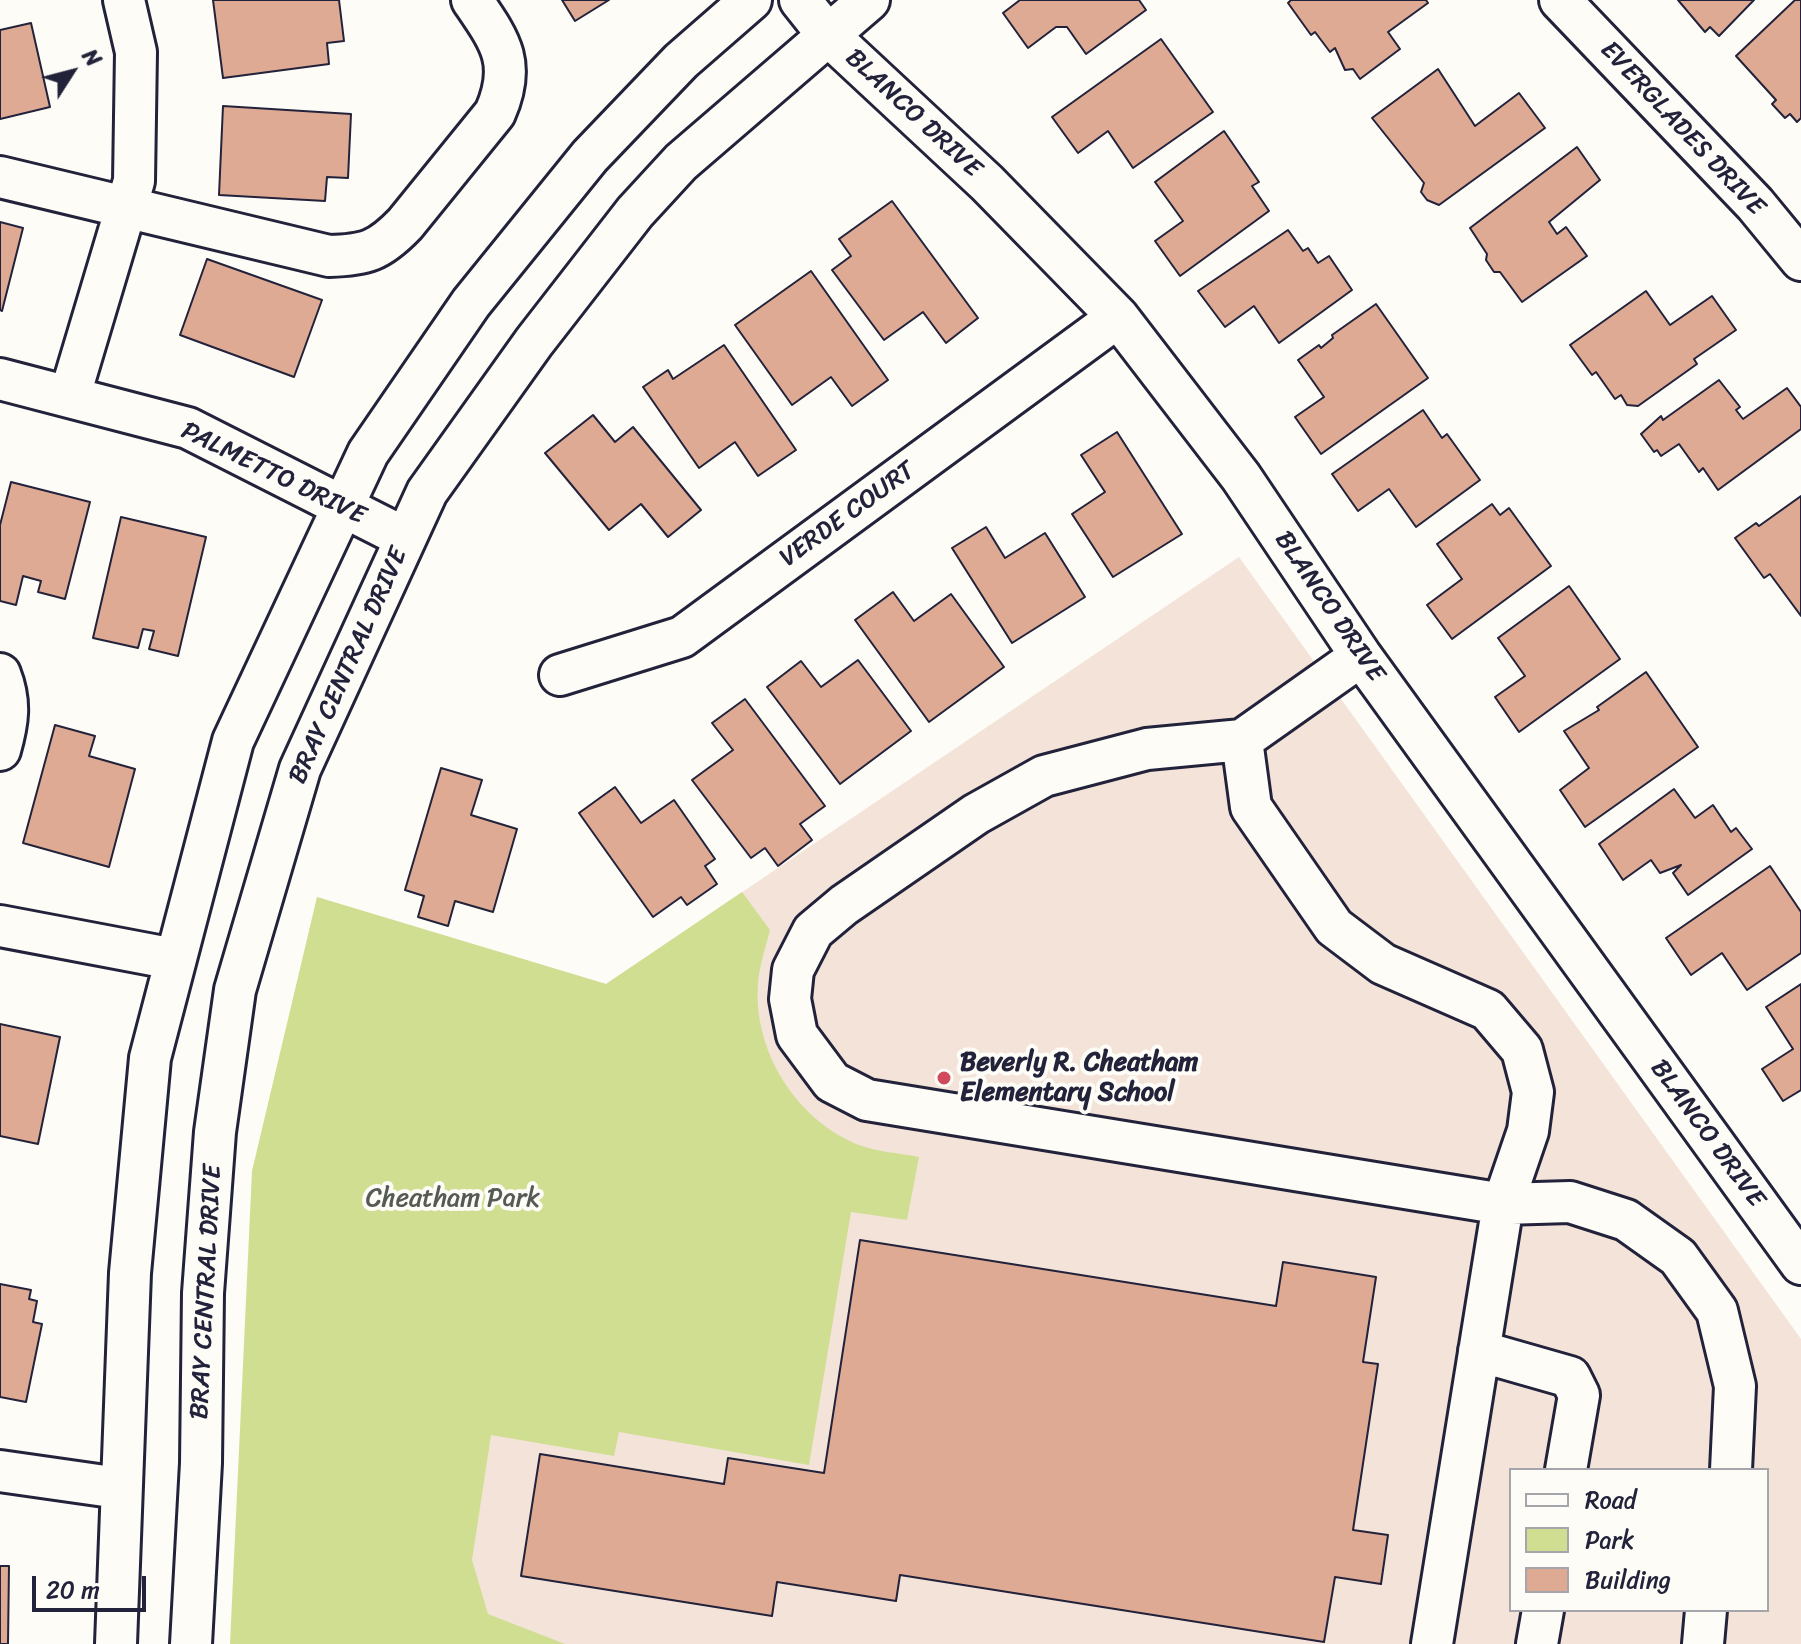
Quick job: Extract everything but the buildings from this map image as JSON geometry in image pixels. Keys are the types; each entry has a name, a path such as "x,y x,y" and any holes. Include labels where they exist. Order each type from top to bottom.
{"street":[{"path":"70,395 134,181 136,52 124,0"},
{"path":"0,177 329,256 364,255 388,241 495,113 505,92 507,68 501,45 472,0"},
{"path":"116,1644 119,1488 130,1273 150,1058 233,741 368,453 517,242 610,135 681,61 751,0"},
{"name":"BLANCO DRIVE","path":"800,0 827,34 987,183 1118,317 1241,477 1361,656 1801,1264"},
{"name":"BRAY CENTRAL DRIVE","path":"191,1644 201,1463 203,1293 215,1132 235,990 300,769 427,492 534,342 635,212 681,162 869,0"},
{"name":"EVERGLADES DRIVE","path":"1560,0 1755,204 1801,260"},
{"name":"VERDE COURT","path":"560,675 682,637 1118,317"},
{"name":"PALMETTO DRIVE","path":"0,379 188,428 342,509 405,538"},
{"path":"1361,656 1242,740 1147,749 1044,776 976,814 844,905 813,931 793,970 790,999 797,1035 832,1082 867,1100 1503,1204 1570,1202 1626,1220 1678,1257 1717,1311 1735,1386 1731,1468"},
{"path":"0,674 8,694 9,717 0,750"},
{"path":"1242,740 1251,807 1334,927 1383,964 1488,1010 1522,1050 1533,1092 1528,1131 1503,1204 1432,1644"},
{"path":"0,926 174,959"},
{"path":"1479,1351 1570,1377 1579,1395 1566,1468"},
{"path":"0,1471 119,1488"},
{"path":"1537,1644 1543,1612"},
{"path":"1703,1644 1706,1612"}],"shaded area":[{"name":"Beverly R. Cheatham Elementary School","path":"1239,557 1801,1339 1801,1644 234,1644 317,897 606,984"}],"green space":[{"name":"Cheatham Park","path":"742,892 770,930 761,963 758,1009 771,1058 783,1080 798,1101 836,1134 866,1147 919,1157 907,1220 851,1212 809,1465 619,1432 614,1456 491,1435 472,1560 488,1614 565,1644 230,1644 252,1171 317,897 606,984"}],"place":[{"name":"Beverly R. Cheatham Elementary School","path":"944,1078"}]}
